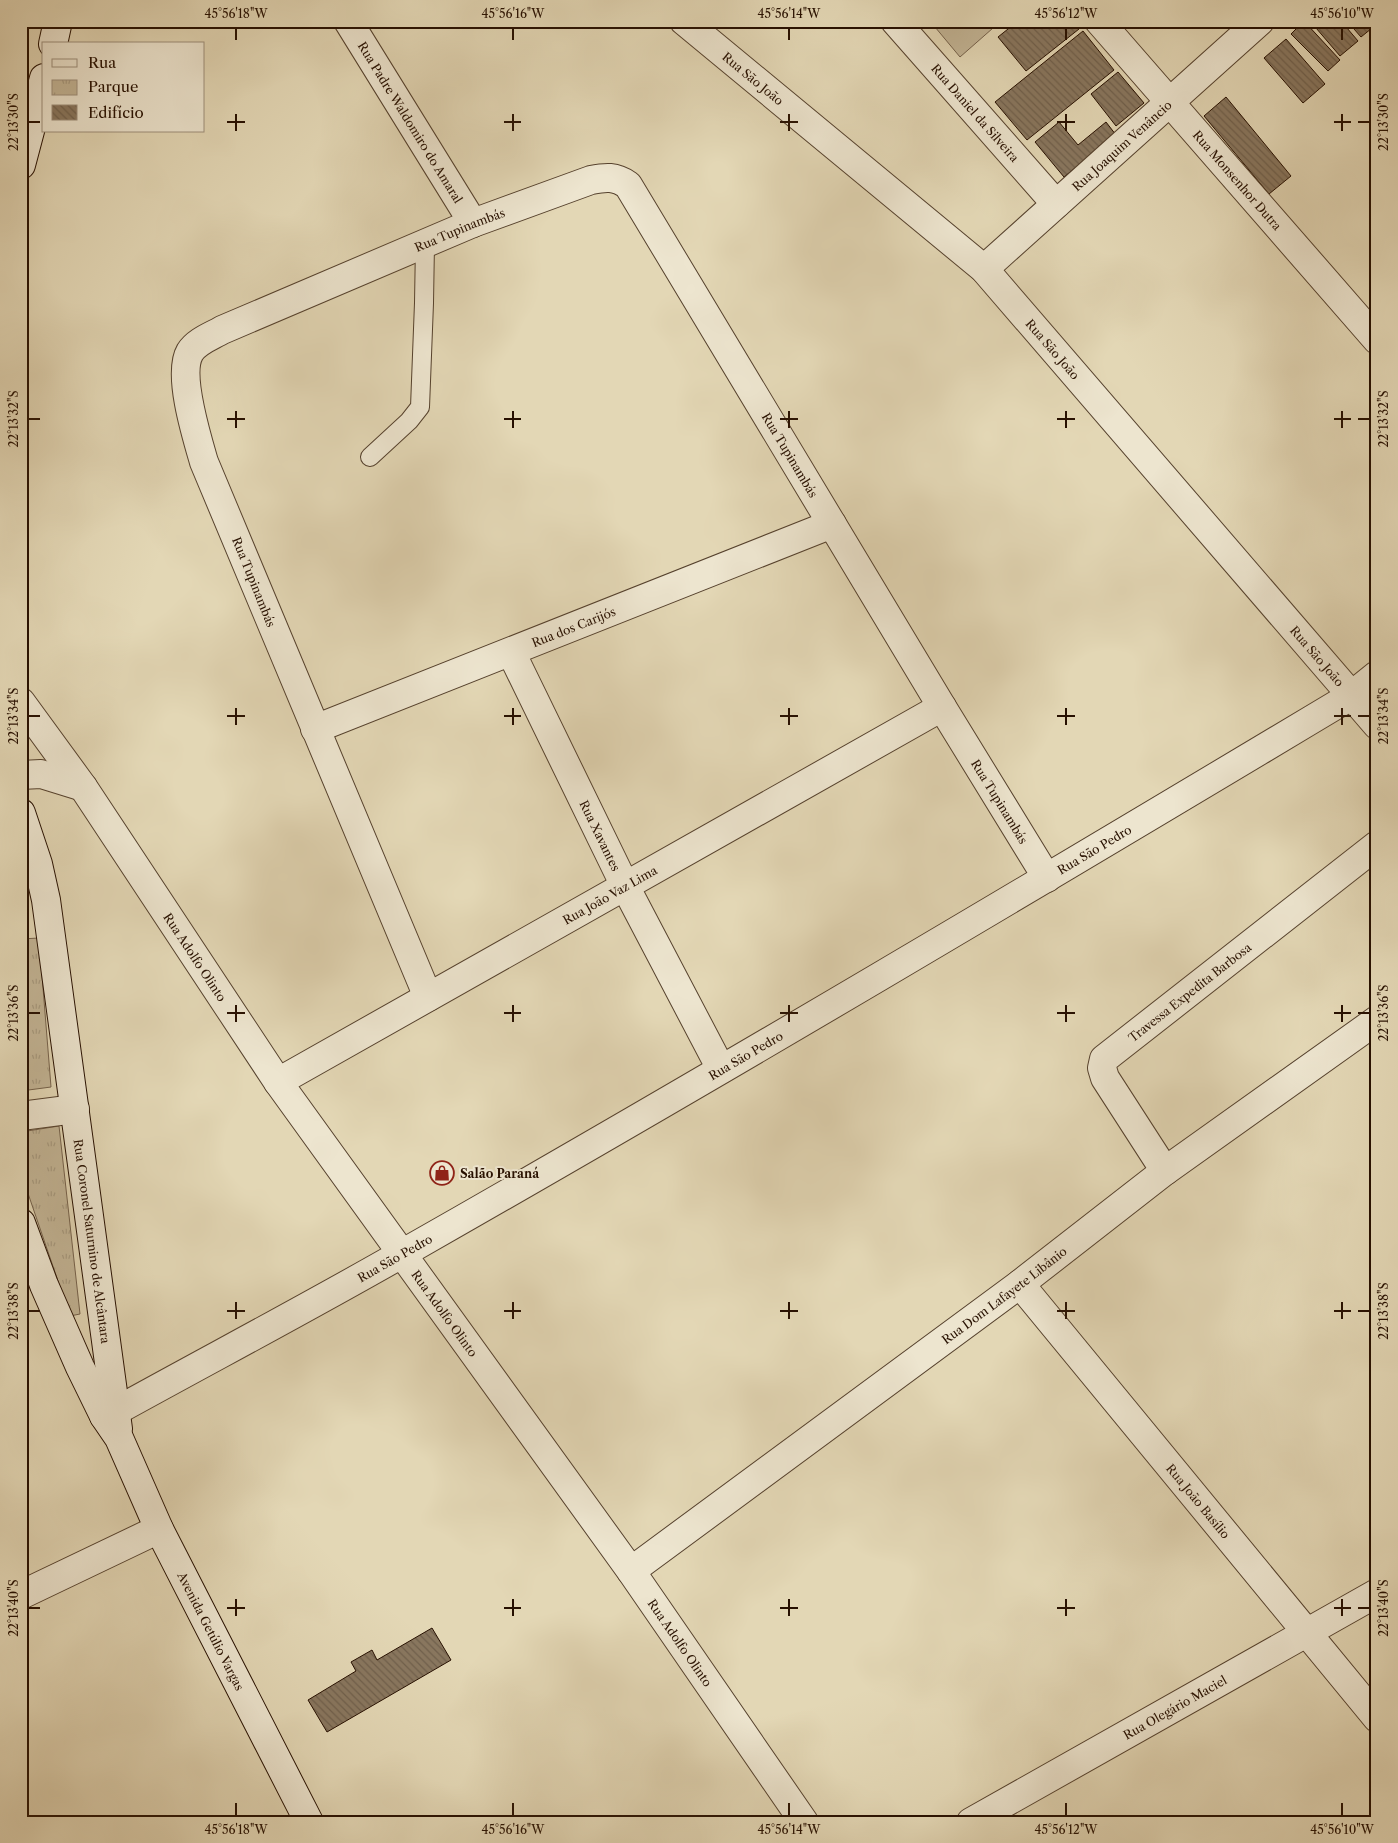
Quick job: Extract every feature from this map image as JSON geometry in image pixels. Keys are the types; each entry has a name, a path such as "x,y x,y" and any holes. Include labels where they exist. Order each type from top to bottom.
{"street":[{"path":"53,42 58,21"},
{"name":"Rua Padre Waldomiro do Amaral","path":"348,21 473,223"},
{"name":"Rua São João","path":"684,21 984,269 1377,725"},
{"name":"Rua Daniel da Silveira","path":"895,21 1056,204"},
{"name":"Rua Monsenhor Dutra","path":"1099,21 1377,340"},
{"name":"Rua Joaquim Venâncio","path":"984,269 1260,21"},
{"path":"21,165 42,86"},
{"name":"Rua Tupinambás","path":"428,997 204,462 194,427 187,386 186,367 190,352 202,340 473,223 591,180 618,178 628,185 1047,878"},
{"name":"Rua dos Carijós","path":"315,729 832,524"},
{"name":"Rua Xavantes","path":"511,652 624,886 721,1069"},
{"name":"Rua São Pedro","path":"113,1422 1047,878 1351,696 1377,675"},
{"name":"Rua Adolfo Olinto","path":"21,702 83,788 278,1082 631,1571 804,1822"},
{"name":"Rua João Vaz Lima","path":"278,1082 942,707"},
{"path":"21,775 41,774 83,788"},
{"name":"Rua Coronel Saturnino de Alcântara","path":"21,813 38,864 46,900 75,1109 113,1422"},
{"name":"Travessa Expedita Barbosa","path":"1165,1171 1105,1078 1102,1068 1104,1059 1377,845"},
{"name":"Rua Dom Lafayete Libânio","path":"631,1571 1020,1284 1165,1171 1377,1020"},
{"path":"21,1116 75,1109"},
{"path":"21,1223 44,1285 80,1367 113,1422"},
{"name":"Rua João Basílio","path":"1020,1284 1377,1718"},
{"name":"Avenida Getúlio Vargas","path":"113,1422 159,1529 308,1822"},
{"path":"21,1596 159,1529"},
{"name":"Rua Olegário Maciel","path":"971,1822 1377,1593"}],"lane":[{"path":"370,457 410,421 420,407 425,244"}],"green space":[{"path":"930,21 1001,21 960,57"},
{"path":"39,938 51,1087 21,1091 21,939"},
{"path":"59,1126 80,1314 70,1316 21,1173 21,1132"}],"building":[{"path":"1018,21 1072,21 1079,29 1026,71 998,37"},
{"path":"1304,21 1340,60 1328,71 1291,34"},
{"path":"1310,21 1341,21 1358,41 1340,56"},
{"path":"1347,21 1377,21 1377,24 1361,37"},
{"path":"1083,31 1114,70 1027,140 995,102"},
{"path":"1286,39 1325,84 1303,103 1264,58"},
{"path":"1118,72 1144,103 1116,126 1091,94"},
{"path":"1226,97 1291,176 1269,194 1204,116"},
{"path":"1059,122 1078,145 1106,122 1116,135 1064,177 1035,142"},
{"path":"432,1628 451,1660 327,1732 308,1700 356,1671 351,1662 372,1650 377,1660"}],"place":[{"name":"Salão Paraná","path":"442,1173"}]}
